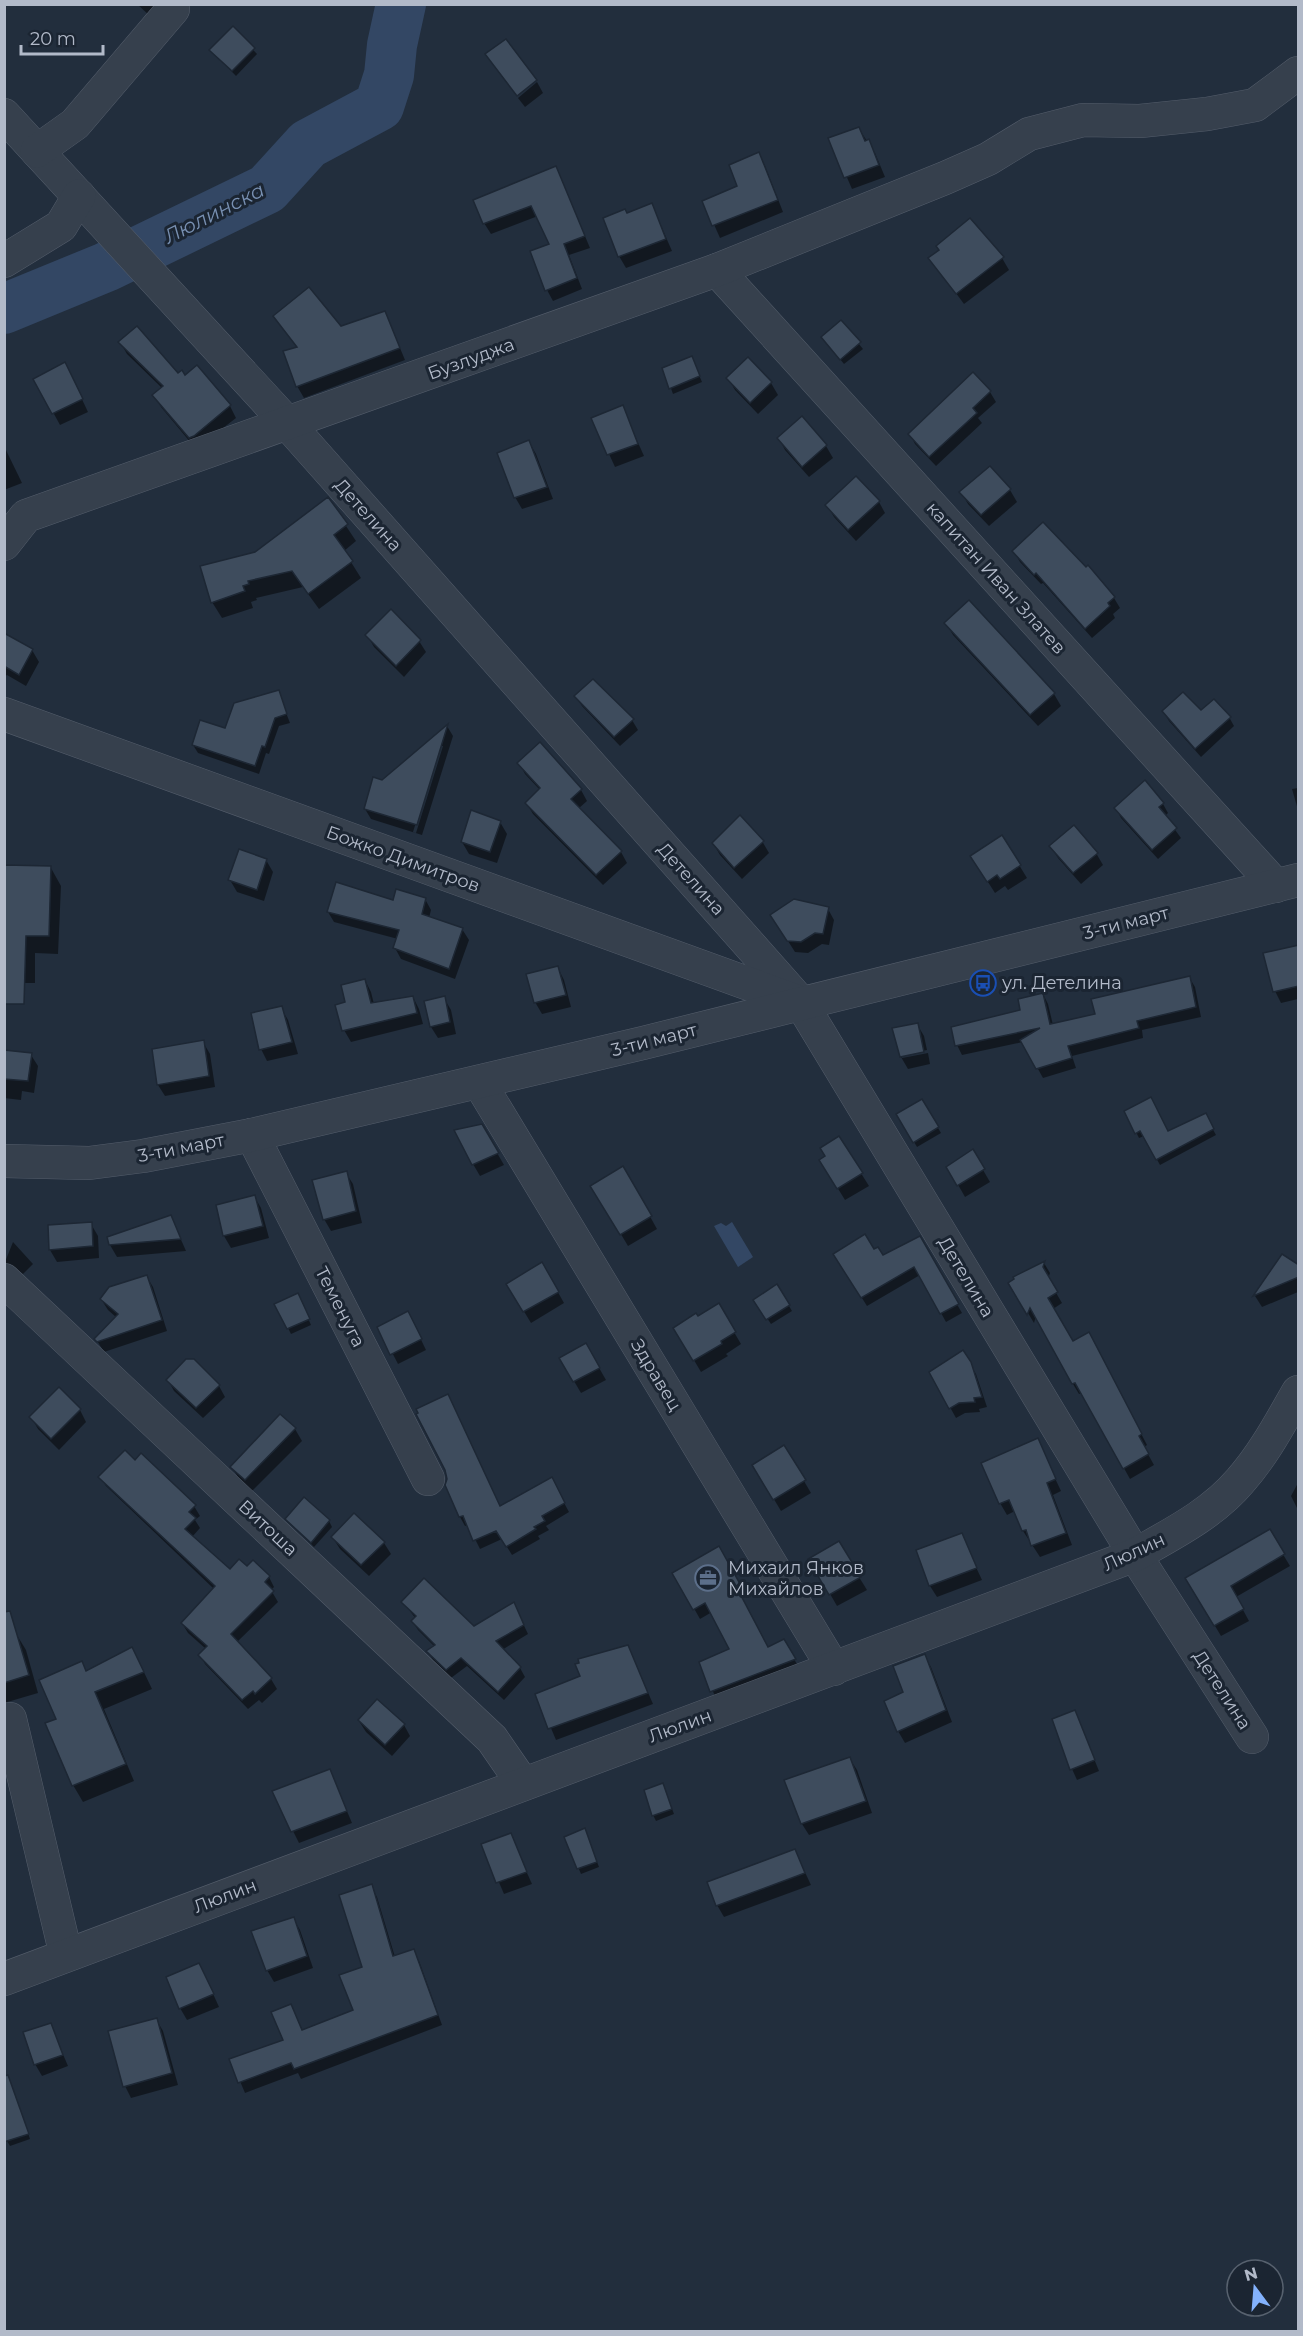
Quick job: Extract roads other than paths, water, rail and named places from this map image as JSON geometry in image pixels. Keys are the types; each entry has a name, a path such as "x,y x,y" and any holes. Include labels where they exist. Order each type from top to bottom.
{"street":[{"path":"38,151 75,124 173,9"},
{"name":"Бузлуджа","path":"4,544 26,516 717,270 945,178 988,159 1029,134 1083,120 1140,121 1207,114 1255,105 1299,73"},
{"name":"Детелина","path":"4,115 288,424 801,1003 1135,1555 1252,1737"},
{"path":"4,261 61,226 78,195"},
{"name":"капитан Иван Златев","path":"717,270 1287,883"},
{"name":"Божко Димитров","path":"4,714 801,1003"},
{"name":"3-ти март","path":"4,1161 89,1163 143,1156 252,1135 479,1082 1287,883"},
{"name":"Здравец","path":"479,1082 834,1669"},
{"name":"Теменуга","path":"252,1135 428,1479"},
{"name":"Витоша","path":"4,1280 492,1740 523,1784"},
{"name":"Люлин","path":"4,1979 1135,1555 1193,1521 1239,1483 1263,1453 1299,1392"},
{"path":"10,1719 66,1955"}],"water":[{"path":"732,1222 753,1257 738,1267 714,1226 721,1223 726,1226"}],"waterway":[{"name":"Люлинска","path":"4,309 106,267 267,189 308,144 379,106 389,75 392,45 401,4"}],"place":[{"name":"ул. Детелина","path":"983,983"},
{"name":"Михаил Янков Михайлов","path":"708,1578"}]}
